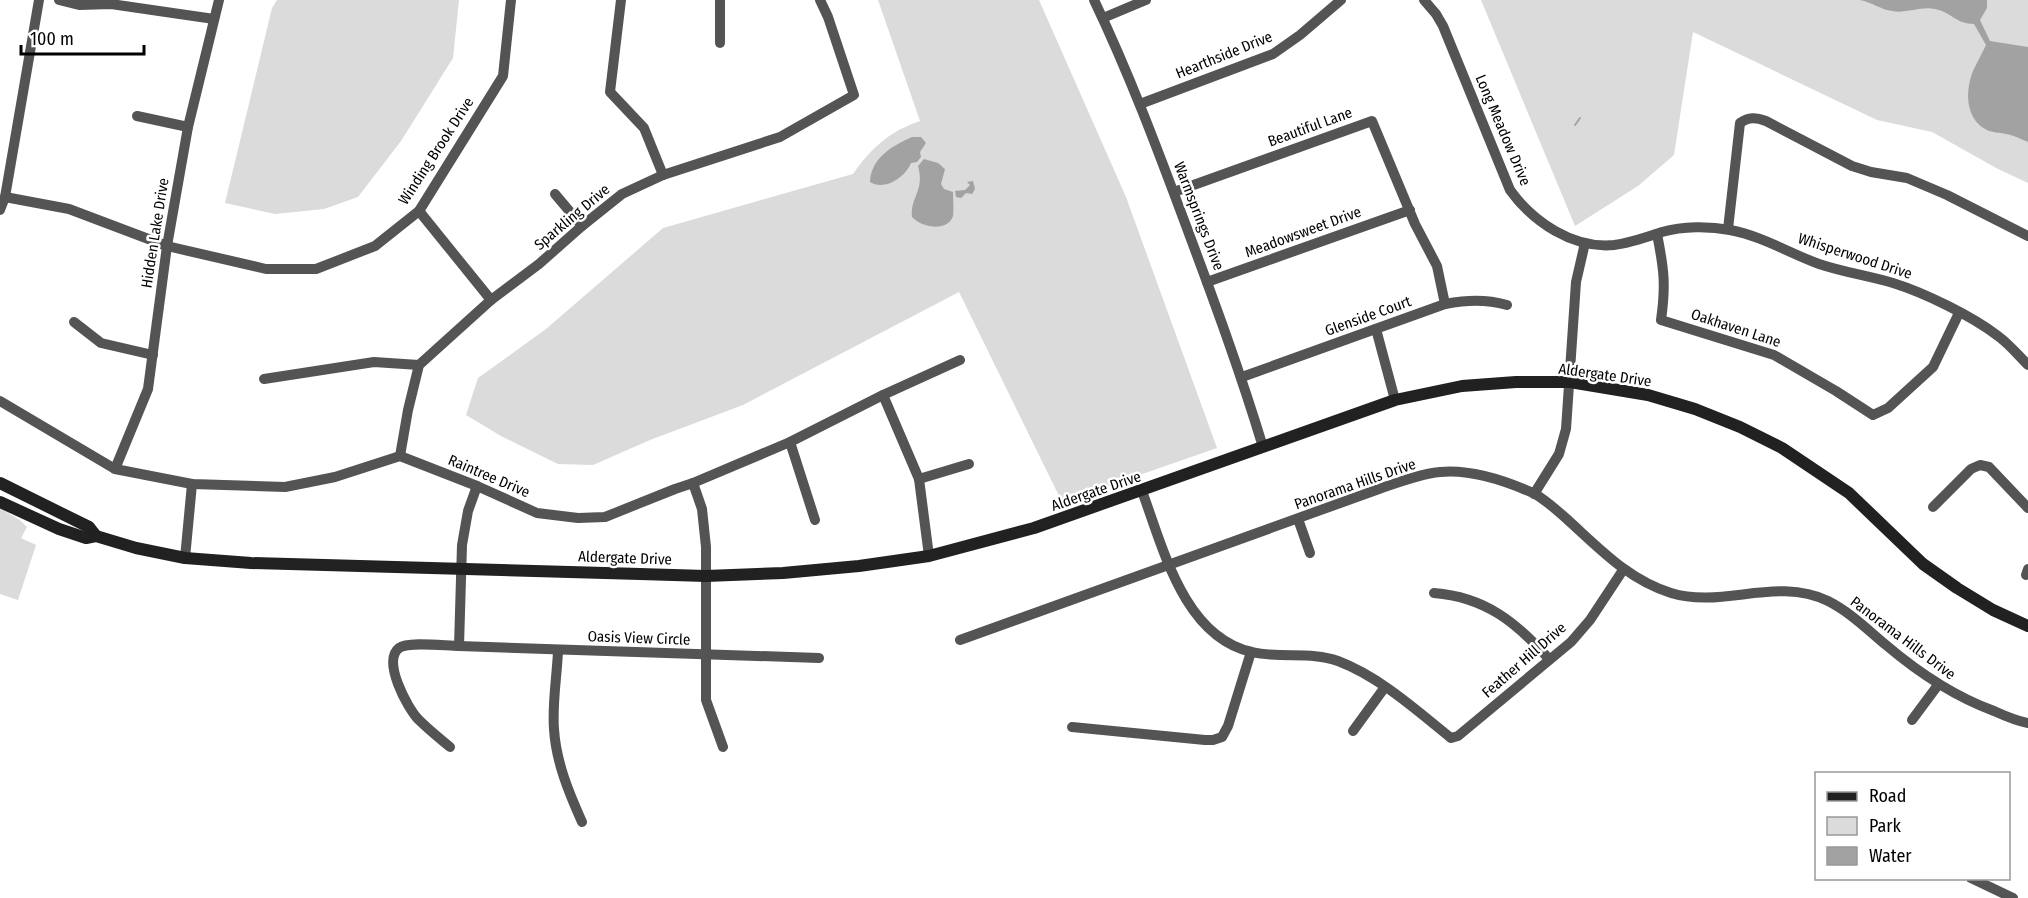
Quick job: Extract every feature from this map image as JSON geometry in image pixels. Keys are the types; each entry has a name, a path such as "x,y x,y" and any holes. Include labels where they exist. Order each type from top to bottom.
{"street":[{"path":"0,210 5,197 39,0"},
{"path":"58,0 79,5 111,2 214,19"},
{"name":"Hidden Lake Drive","path":"115,469 148,389 167,246 188,127 219,0"},
{"name":"Winding Brook Drive","path":"5,197 69,209 167,246 266,269 316,269 375,246 418,211 503,76 512,0"},
{"path":"621,0 610,92 644,128 663,175"},
{"path":"720,0 720,44"},
{"name":"Sparkling Drive","path":"419,365 491,300 539,264 622,194 663,175 780,137 854,95 828,17 820,0"},
{"name":"Warmsprings Drive","path":"1095,0 1140,104 1174,192 1242,377 1263,447"},
{"path":"1103,18 1146,0"},
{"name":"Hearthside Drive","path":"1140,104 1273,54 1300,35 1341,0"},
{"name":"Long Meadow Drive","path":"1424,0 1443,26 1510,190 1534,218 1584,243"},
{"path":"137,116 188,127"},
{"path":"1728,230 1740,123 1746,118 1755,117 1852,166 1906,178 1947,195 2028,236"},
{"name":"Beautiful Lane","path":"1174,192 1372,121 1437,266 1445,304"},
{"path":"555,194 582,226"},
{"name":"Meadowsweet Drive","path":"1207,282 1410,210"},
{"path":"418,211 491,300"},
{"name":"Whisperwood Drive","path":"1584,243 1613,245 1690,227 1728,230 1754,236 1822,265 1896,284 1959,313 1999,337 2028,364"},
{"name":"Oakhaven Lane","path":"1656,234 1664,270 1665,291 1661,320 1774,356 1819,381 1873,416 1888,408 1933,367 1959,313"},
{"path":"1534,494 1558,454 1566,429 1576,282 1584,243"},
{"name":"Glenside Court","path":"1242,377 1445,304 1469,299 1507,305"},
{"path":"74,322 101,343 153,355"},
{"path":"1376,329 1395,400"},
{"name":"Raintree Drive","path":"400,456 477,486 537,513 578,518 605,517 790,442 883,395 960,360"},
{"path":"0,401 115,469 192,484 285,487 335,477 400,456 419,365 374,362 264,379"},
{"name":"Aldergate Drive","path":"0,502 59,529 87,538 96,536 136,548 185,558 252,563 706,576 783,573 859,566 929,556 1035,528 1395,400 1462,386 1516,382 1570,382 1648,395 1695,409 1740,426 1782,448 1849,493 1923,564 1984,604 2028,626"},
{"path":"883,395 919,479 929,556"},
{"path":"790,442 815,520"},
{"path":"919,479 969,465"},
{"path":"1933,507 1971,469 1980,465 1989,467 2028,508"},
{"name":"Panorama Hills Drive","path":"960,640 1379,489 1441,472 1471,474 1500,481 1534,494 1567,519 1623,570 1673,594 1695,597 1775,590 1812,595 1828,601 1848,614 1938,685 1967,702 2028,723"},
{"name":"Aldergate Drive","path":"0,483 89,527 96,536"},
{"path":"693,483 702,509 706,576 706,700 723,747"},
{"path":"185,558 192,484"},
{"path":"459,646 462,545 477,486"},
{"path":"1142,490 1168,564 1179,588 1200,620 1225,641 1251,652 1313,656 1336,660 1359,670 1385,687 1353,731"},
{"path":"1298,519 1310,554"},
{"name":"Feather Hill Drive","path":"1385,687 1451,738 1458,736 1570,642 1590,620 1623,570"},
{"path":"1434,593 1464,597 1491,609 1509,620 1550,659"},
{"name":"Oasis View Circle","path":"450,747 418,718 407,704 392,666 394,655 399,648 408,645 459,646 819,658"},
{"path":"558,651 554,729 559,761 582,822"},
{"path":"1072,727 1205,740 1222,737 1228,726 1251,652"},
{"path":"1912,720 1938,685"},
{"path":"1973,880 2013,898"}],"green space":[{"path":"277,0 459,0 453,58 401,141 358,197 324,209 275,214 225,203 272,8"},
{"path":"878,0 1039,0 1126,197 1217,448 1062,502 959,292 743,405 650,440 593,465 558,464 501,436 466,415 478,378 546,329 663,228 853,174 867,156 890,135 920,121"},
{"path":"1481,0 2028,0 2028,183 1932,132 1877,120 1693,32 1674,155 1638,186 1575,226"},
{"path":"0,508 27,527 21,538 36,545 18,600 0,594"}],"water":[{"path":"1860,0 1987,0 1987,8 1980,20 1990,41 2028,47 2028,142 2004,133 1991,132 1974,119 1968,96 1970,79 1986,45 1974,24 1963,22 1935,9 1924,8 1897,12"},
{"path":"912,137 921,137 926,143 917,162 911,163 904,174 894,182 881,185 870,182 878,160 897,144"},
{"path":"924,159 938,163 945,169 941,184 944,189 953,192 953,216 945,225 927,226 912,217 913,204 920,182 918,166"},
{"path":"973,181 975,189 972,194 966,193 961,198 956,197 955,191 965,190 970,185 967,182"}],"waterway":[{"path":"1575,125 1580,118"}]}
